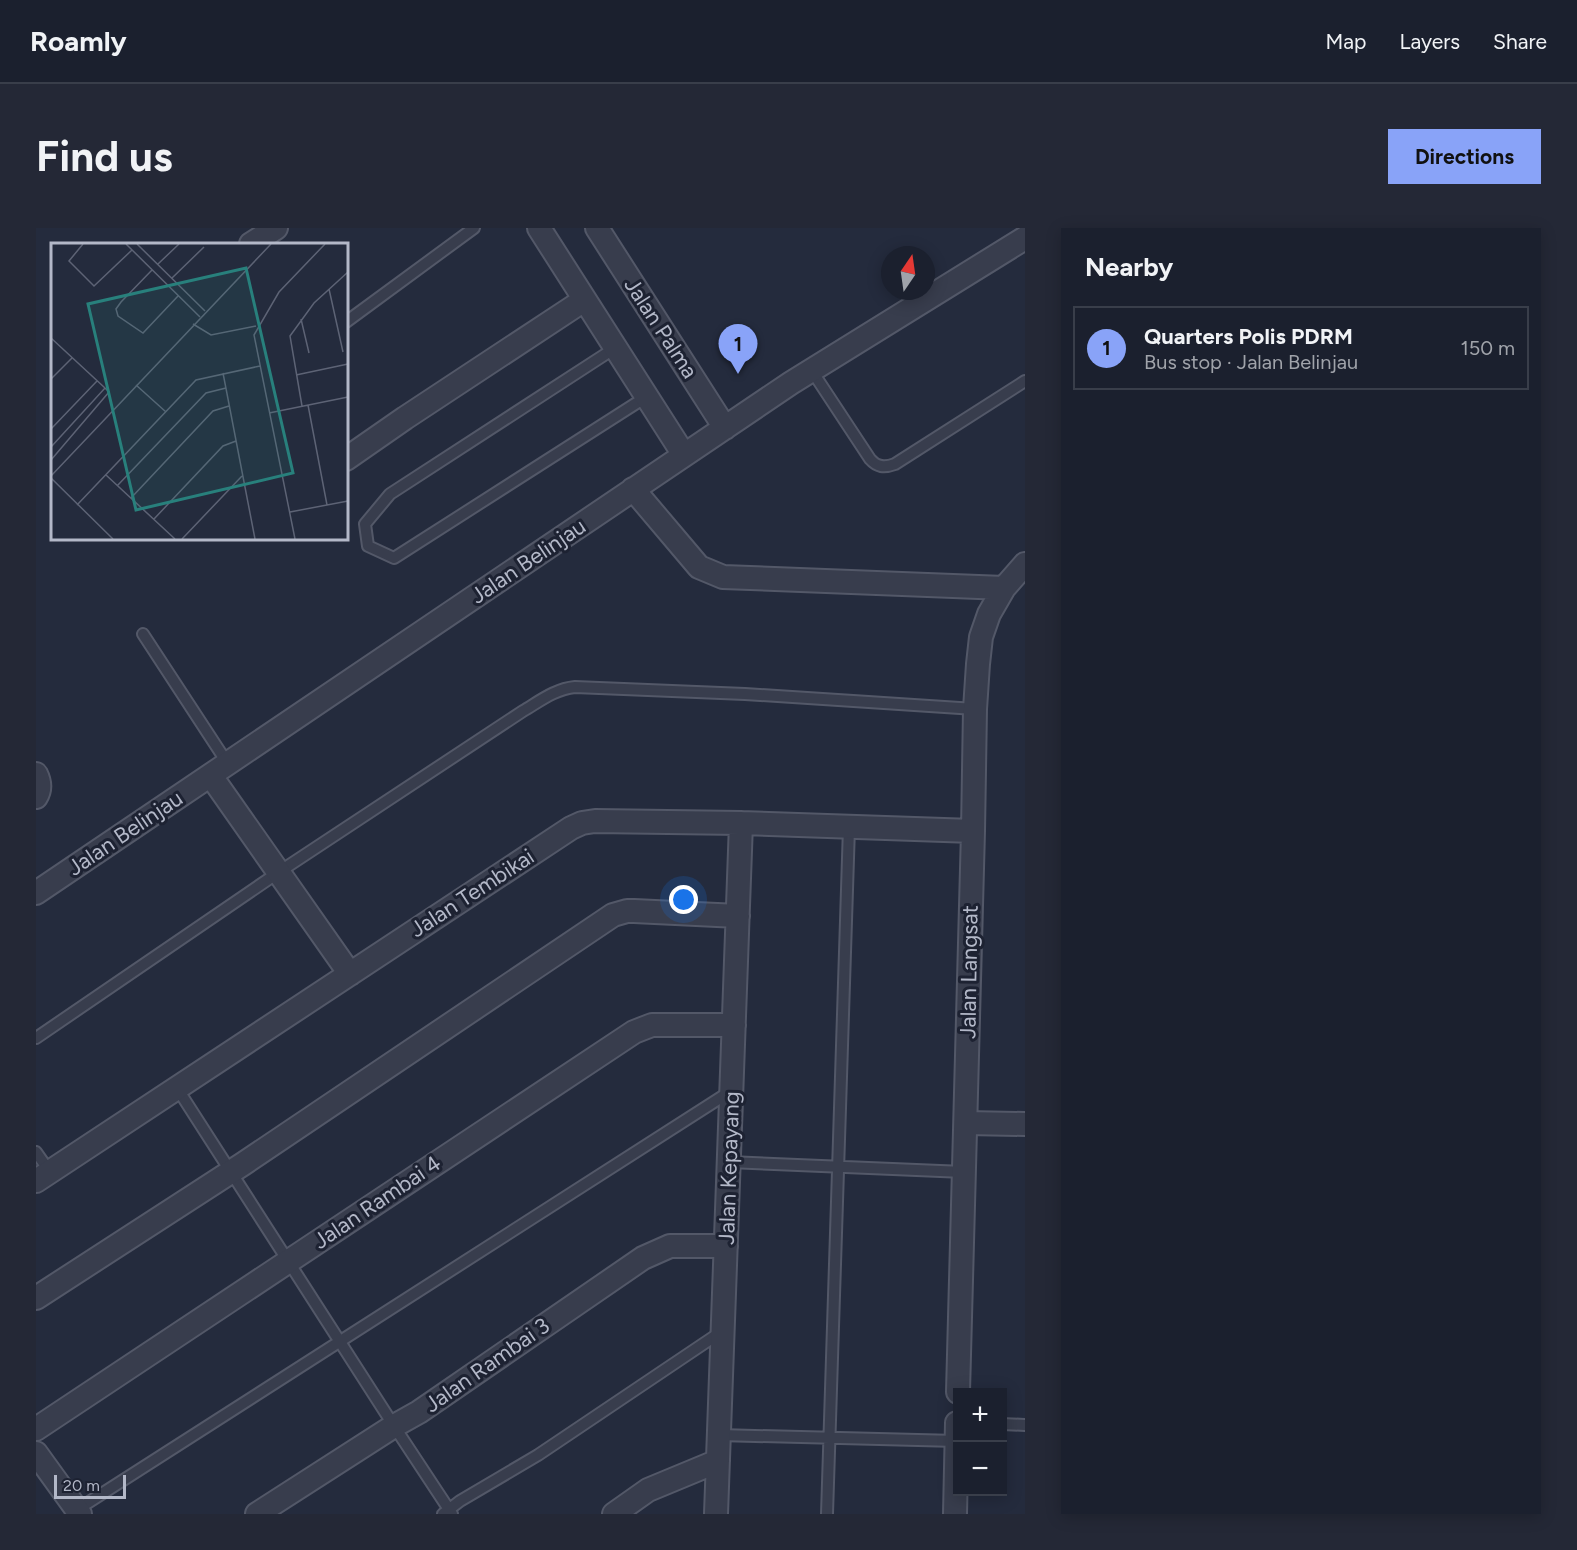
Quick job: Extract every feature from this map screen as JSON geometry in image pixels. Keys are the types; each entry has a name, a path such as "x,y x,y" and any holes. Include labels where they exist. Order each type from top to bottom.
{"street":[{"path":"253,243 276,228"},
{"path":"539,228 684,455"},
{"name":"Jalan Palma","path":"597,228 725,428"},
{"name":"Jalan Belinjau","path":"36,893 684,455 812,371 1025,238"},
{"path":"348,458 584,300"},
{"path":"633,489 699,567 723,577 1004,588"},
{"name":"Jalan Langsat","path":"958,1388 975,709 981,637 1004,588 1023,568"},
{"path":"219,770 279,872 350,974"},
{"path":"36,774 40,782 40,789 36,796"},
{"name":"Jalan Tembikai","path":"43,1176 570,828 582,823 595,821 741,823 973,831"},
{"name":"Jalan Kepayang","path":"716,1514 741,823"},
{"path":"36,1298 231,1172 613,915 634,911 738,916"},
{"name":"Jalan Rambai 4","path":"36,1429 640,1029 652,1025 734,1025"},
{"path":"966,1124 1025,1125"},
{"name":"Jalan Rambai 3","path":"257,1514 419,1412 643,1258 670,1246 726,1246"},
{"path":"955,1514 957,1442"},
{"path":"36,1453 75,1512"},
{"path":"614,1514 648,1490 718,1461"}],"lane":[{"path":"348,321 474,228"},
{"path":"615,348 390,494 365,524 368,546 393,558 646,397"},
{"path":"812,371 870,459 881,467 895,464 1025,381"},
{"path":"143,634 219,770"},
{"path":"36,1038 279,872 523,711 550,694 563,689 575,687 745,694 975,709"},
{"path":"827,1514 849,827"},
{"path":"177,1088 448,1512 460,1501 538,1455 723,1330"},
{"path":"75,1512 732,1091"},
{"path":"36,1152 43,1176"},
{"path":"729,1162 964,1172"},
{"path":"1007,1424 1025,1425"},
{"path":"719,1436 953,1441"}],"place":[{"name":"Quarters Polis PDRM","path":"738,374"}]}
